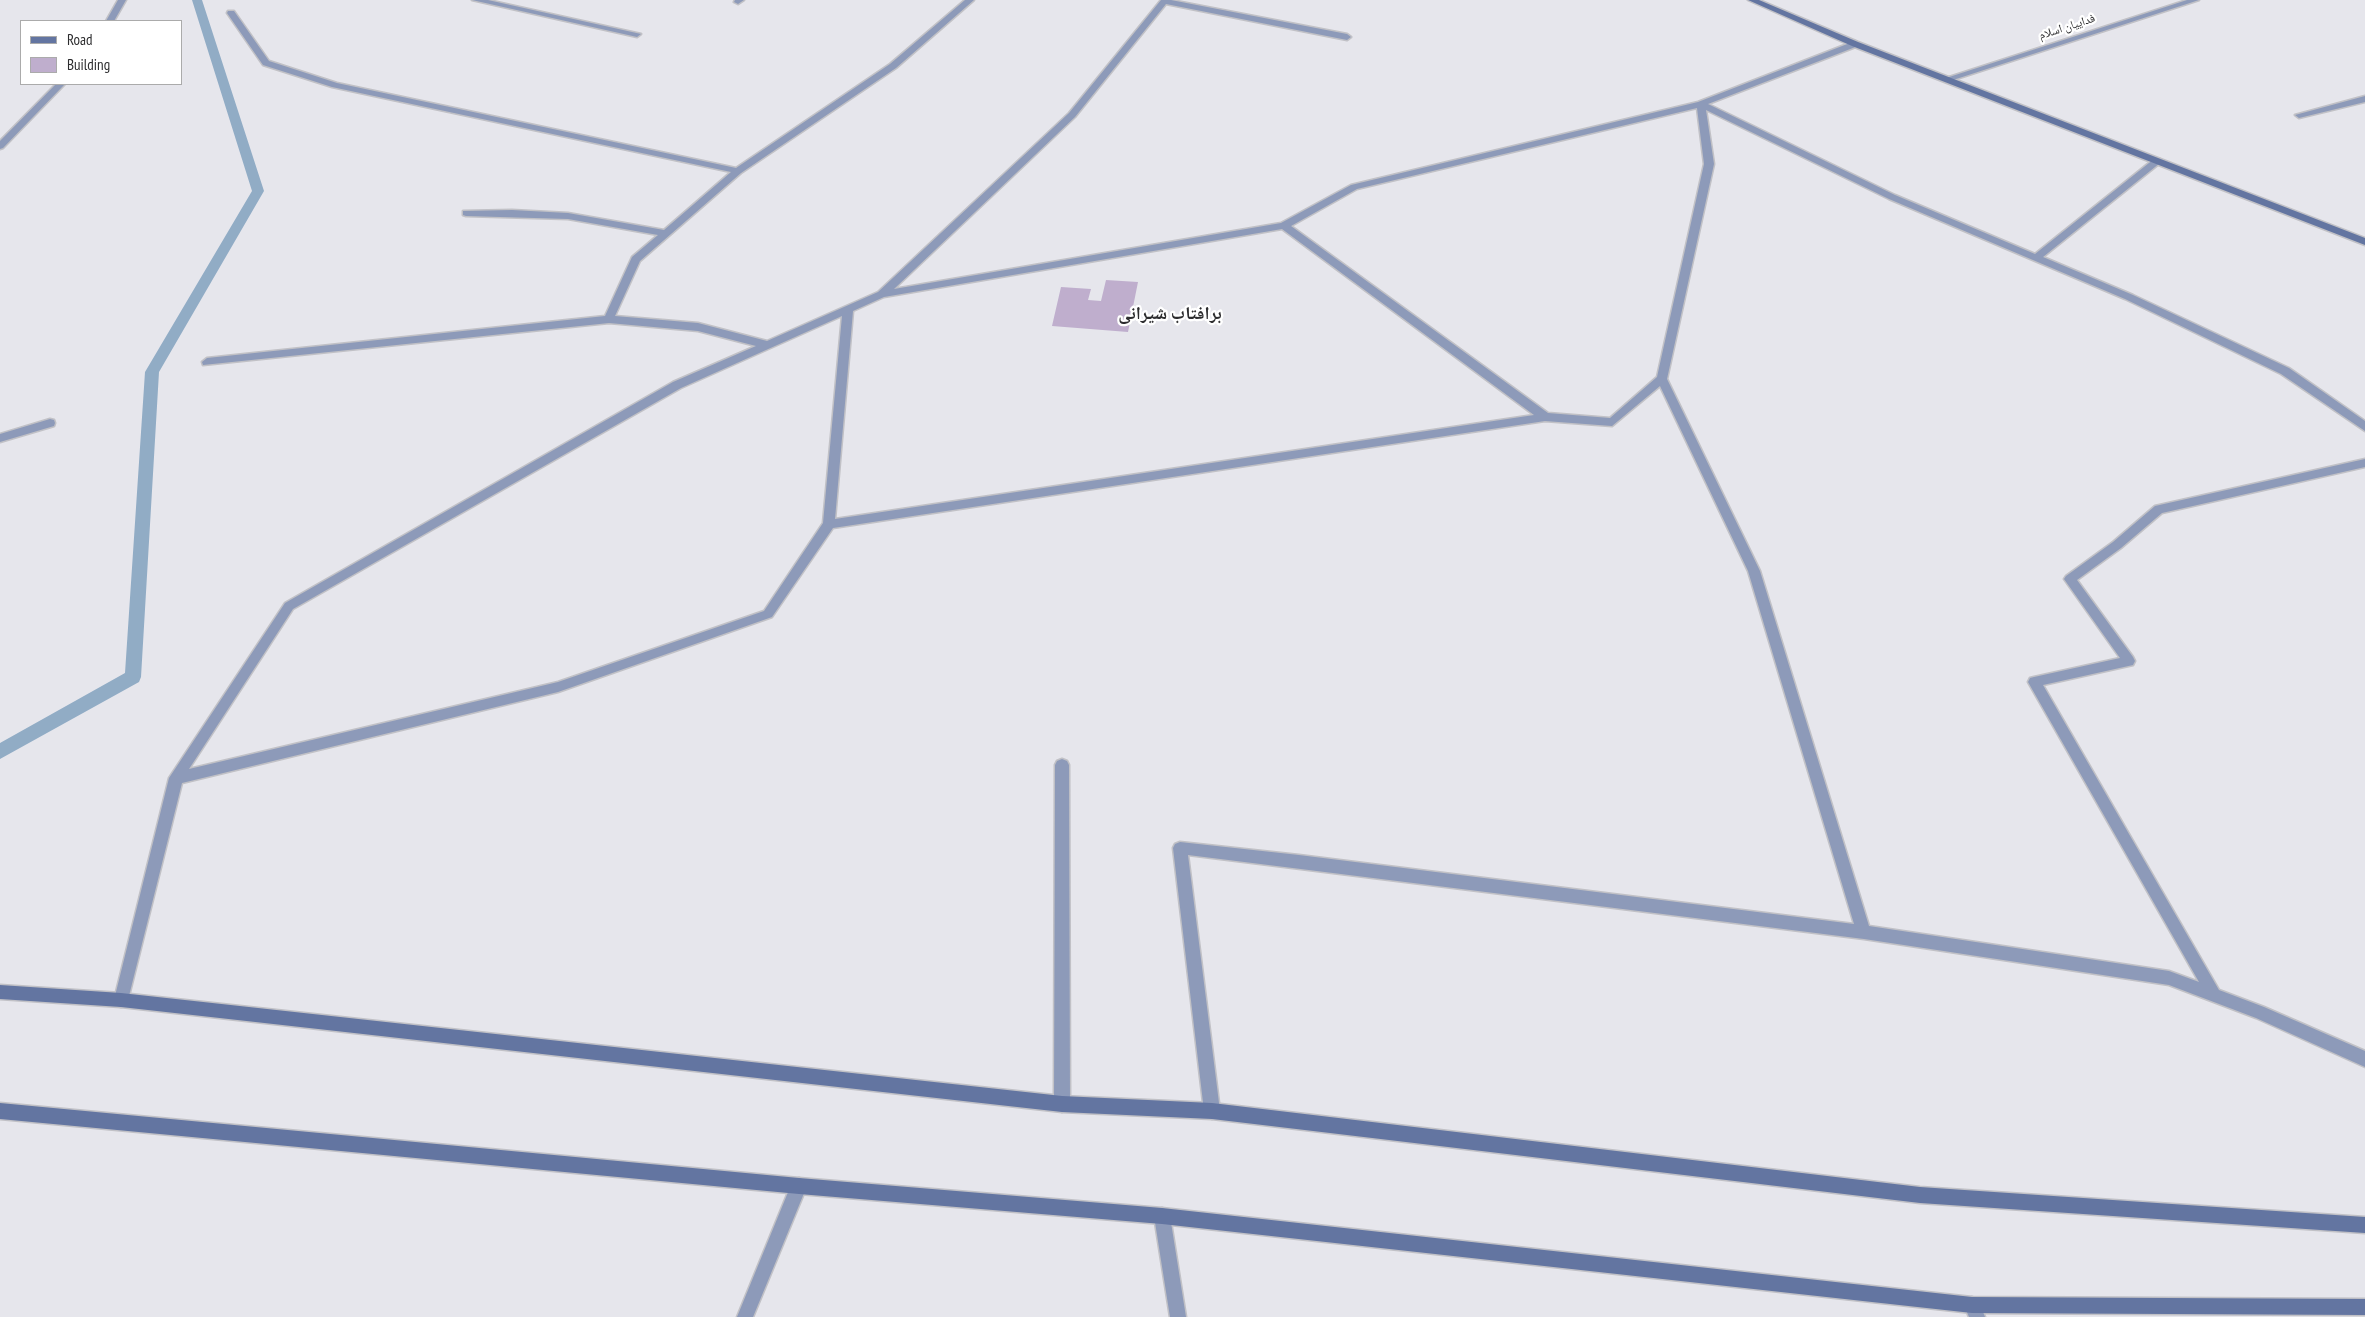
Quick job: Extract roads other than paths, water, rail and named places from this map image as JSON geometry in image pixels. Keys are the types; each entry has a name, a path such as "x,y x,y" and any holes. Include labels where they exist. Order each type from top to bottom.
{"main road":[{"path":"1752,0 1854,44 2365,242"},
{"path":"0,992 121,1000 1062,1104 1212,1111 1920,1195 2365,1225"},
{"path":"0,1111 800,1186 1162,1216 1974,1311 2365,1307"}],"street":[{"path":"111,20 122,0"},
{"path":"476,0 491,1 637,34"},
{"path":"609,319 636,259 738,170 893,66 970,0"},
{"path":"882,294 1072,115 1164,0 1347,36"},
{"name":"فداییان اسلام","path":"1948,79 2194,0"},
{"path":"230,13 266,63 335,85 738,170"},
{"path":"121,1000 176,778 290,606 677,385 882,294 1284,226 1354,187 1701,104 1854,44"},
{"path":"0,146 60,85"},
{"path":"2299,115 2365,99"},
{"path":"1701,104 1892,196 2129,297 2285,371 2365,427"},
{"path":"829,524 1545,417 1612,422 1662,378 1709,164 1701,104"},
{"path":"2036,258 2157,162"},
{"path":"466,213 568,216 666,233"},
{"path":"1284,226 1545,417"},
{"path":"176,778 558,687 768,614 829,524 848,309"},
{"path":"207,362 609,319 698,326 768,345"},
{"path":"1662,378 1754,571 1864,932"},
{"path":"0,438 50,423"},
{"path":"2214,995 2034,682 2129,661 2070,579 2117,545 2158,509 2365,463"},
{"path":"1062,765 1062,1104"},
{"path":"1212,1111 1180,848 1864,932 2169,978 2259,1012 2365,1059"},
{"path":"745,1317 800,1186"},
{"path":"1162,1216 1178,1317"}],"waterway":[{"path":"0,752 133,677 152,372 258,191 197,0"}],"district":[{"name":"برافتاب شیرانی","path":"1170,314"}]}
